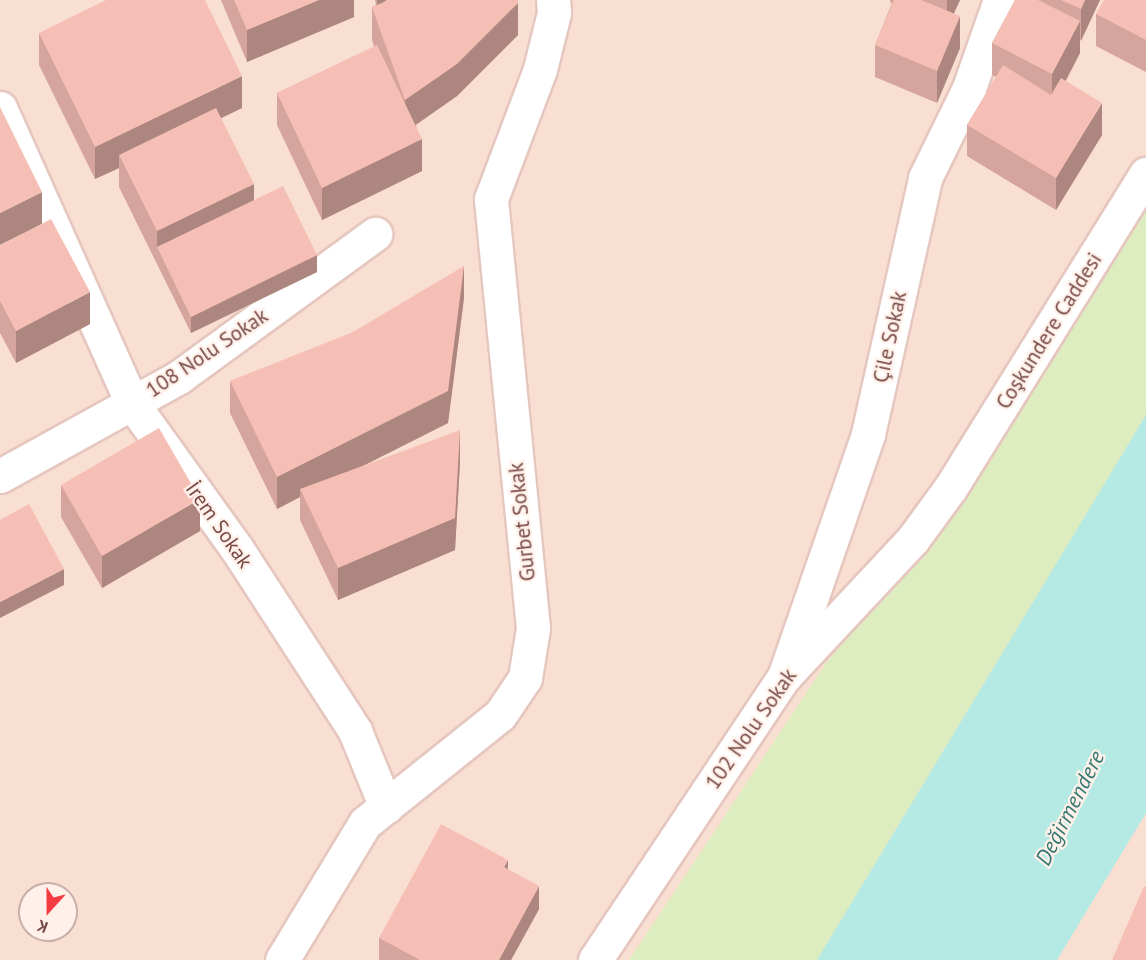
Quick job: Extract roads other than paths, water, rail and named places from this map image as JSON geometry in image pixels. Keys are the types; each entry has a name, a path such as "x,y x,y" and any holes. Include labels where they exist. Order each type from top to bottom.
{"street":[{"name":"Gurbet Sokak","path":"282,960 365,823 500,715 525,678 532,628 491,199 540,69 554,13 553,0"},
{"name":"Çile Sokak","path":"783,677 868,434 925,178 969,88 1000,0"},
{"name":"İrem Sokak","path":"0,108 132,403 237,549 355,731 386,807"},
{"name":"Coşkundere Caddesi","path":"951,488 1146,174"},
{"name":"108 Nolu Sokak","path":"0,476 179,377 375,234"},
{"name":"102 Nolu Sokak","path":"595,960 783,677 913,539 951,488"}],"water":[{"name":"Değirmendere","path":"1146,415 1146,813 1057,960 817,960"}]}
